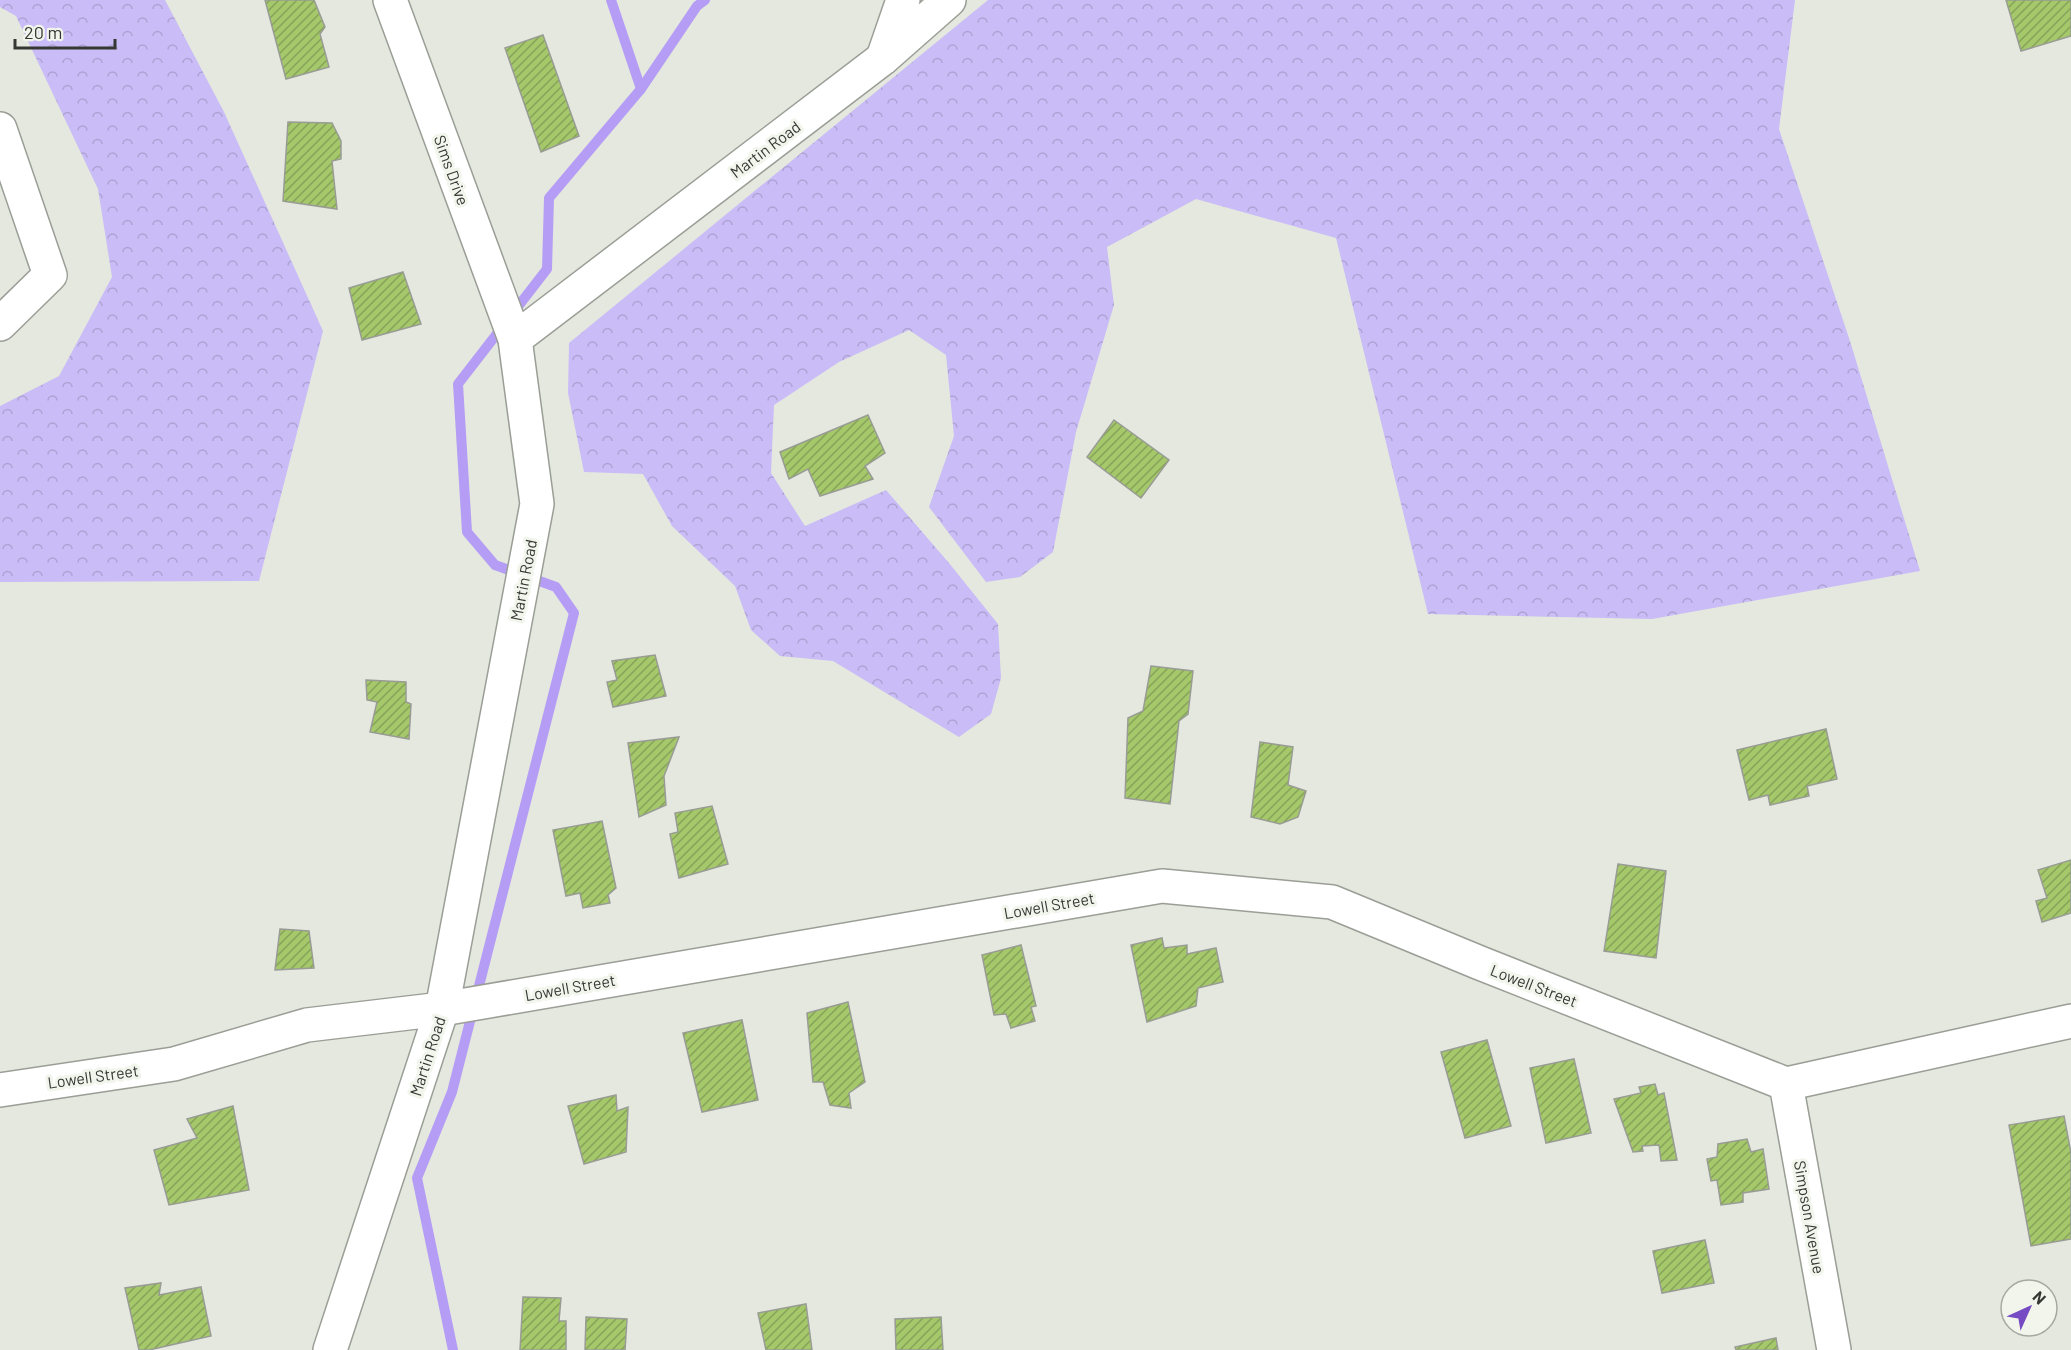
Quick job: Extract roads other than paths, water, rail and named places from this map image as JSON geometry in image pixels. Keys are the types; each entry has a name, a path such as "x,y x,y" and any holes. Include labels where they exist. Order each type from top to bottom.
{"street":[{"name":"Sims Drive","path":"390,0 515,339"},
{"path":"882,59 903,0"},
{"name":"Martin Road","path":"330,1350 442,1009 537,504 515,339 882,59 949,0"},
{"path":"0,129 50,275 0,324"},
{"name":"Lowell Street","path":"0,1090 174,1064 307,1025 442,1009 1162,886 1332,902 1786,1084"},
{"path":"1786,1084 2071,1021"},
{"name":"Simpson Avenue","path":"1786,1084 1834,1350"}],"waterway":[{"path":"611,0 641,89"},
{"path":"453,1350 417,1178 452,1092 574,613 556,587 495,565 467,532 458,384 547,269 549,198 641,89 697,6 705,0"}]}
